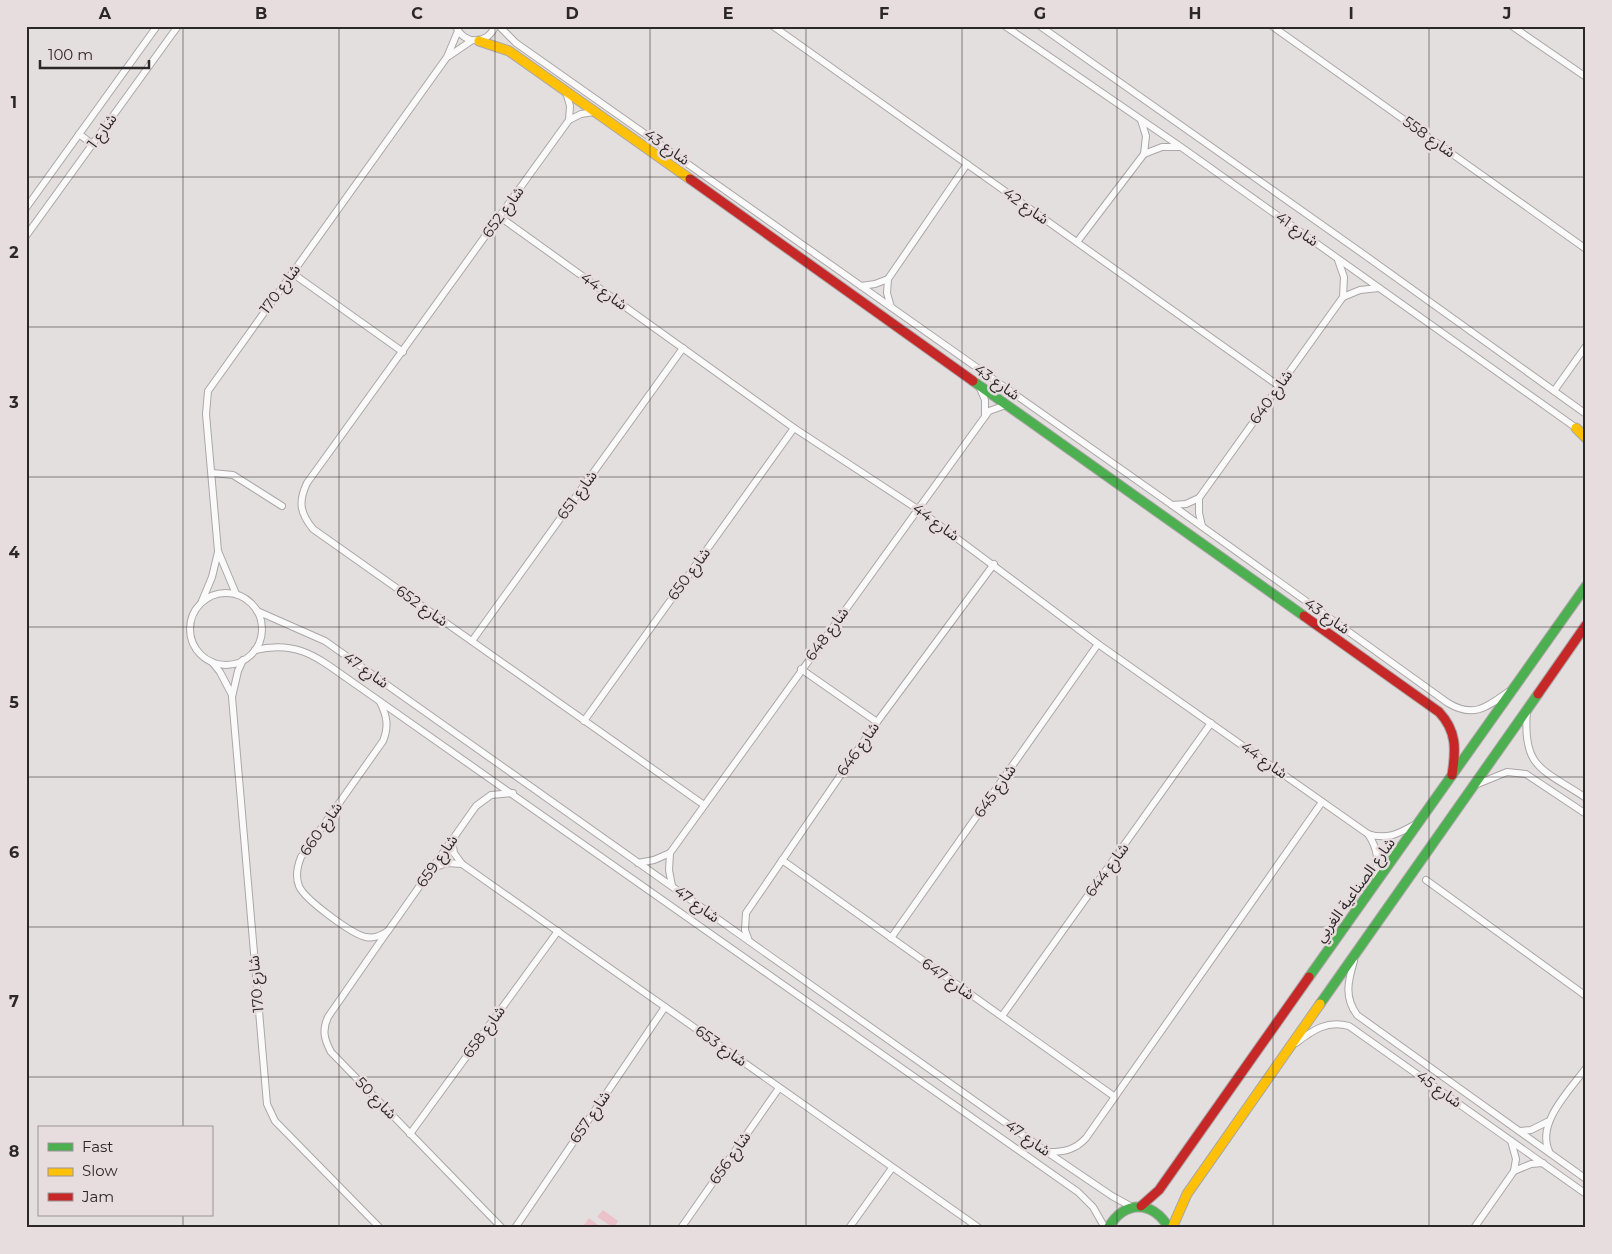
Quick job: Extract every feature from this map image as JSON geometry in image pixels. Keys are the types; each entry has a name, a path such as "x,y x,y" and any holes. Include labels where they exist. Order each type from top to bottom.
{"main road":[{"name":"شارع 43","path":"475,40 509,51 1439,712 1447,719 1455,733 1456,748 1452,775"},
{"path":"1576,428 1586,437"},
{"name":"شارع الصناعية الغربي","path":"1107,1228 1118,1213 1137,1207 1159,1190 1376,886 1586,586"},
{"path":"1137,1207 1160,1214 1171,1228 1187,1194 1586,625"}],"street":[{"name":"شارع 1","path":"26,208 156,26"},
{"name":"شارع 1","path":"26,236 178,26"},
{"name":"شارع 170","path":"448,57 475,40 491,34 495,26"},
{"name":"شارع 43","path":"499,26 516,43 1172,505 1456,708 1464,711 1479,710 1513,688"},
{"name":"شارع 42","path":"773,26 1279,386"},
{"name":"شارع 41","path":"1005,26 1181,147 1576,428"},
{"name":"شارع 41","path":"1040,26 1586,414"},
{"name":"شارع 558","path":"1272,26 1586,249"},
{"path":"1512,26 1586,77"},
{"path":"457,29 475,40"},
{"name":"شارع 170","path":"202,602 212,577 218,550 206,414 208,391 448,57 457,29"},
{"path":"566,91 570,106 569,120"},
{"path":"569,120 581,114 595,112"},
{"path":"1077,242 1144,154 1146,136 1141,119"},
{"name":"شارع 652","path":"569,120 307,483 300,504 304,518 313,529 704,805"},
{"path":"79,134 92,144"},
{"path":"1144,154 1162,147 1181,147"},
{"path":"891,307 887,293 888,279 967,164"},
{"name":"شارع 44","path":"500,217 794,428 919,510 994,564 1098,644 1368,834"},
{"path":"1338,258 1344,277 1343,297 1360,290 1379,288"},
{"path":"292,273 403,352"},
{"path":"861,286 875,284 888,279"},
{"name":"شارع 640","path":"1200,498 1343,297"},
{"path":"1554,391 1586,346"},
{"name":"شارع 651","path":"472,641 683,348"},
{"path":"979,386 985,400 986,416"},
{"name":"شارع 648","path":"670,853 801,669 986,416 994,408 1006,405"},
{"name":"شارع 650","path":"584,720 794,428"},
{"path":"212,473 233,475 282,506"},
{"path":"1172,505 1186,504 1200,498 1199,513 1203,527"},
{"name":"شارع 170","path":"218,550 236,594"},
{"name":"شارع 646","path":"750,942 745,930 746,913 877,722 994,564"},
{"path":"218,594 236,594 244,598 257,611 261,635 255,650 243,660 233,664 212,662 198,651 190,634 192,616 202,602 218,594"},
{"name":"شارع 47","path":"257,611 325,641 1047,1152 1112,1196 1137,1207"},
{"name":"شارع 645","path":"891,938 1098,644"},
{"name":"شارع 47","path":"255,650 282,646 298,648 312,655 379,700 1078,1192 1093,1207 1107,1228"},
{"name":"شارع 170","path":"243,660 238,671 232,697 267,1104 275,1121 380,1228"},
{"name":"شارع 170","path":"212,662 220,672 232,697"},
{"path":"801,669 877,722"},
{"name":"شارع 660","path":"366,938 353,931 306,896 299,887 296,875 301,856 383,741 387,720 379,700"},
{"path":"1527,709 1526,738 1530,755 1542,768 1586,798"},
{"name":"شارع 644","path":"1002,1016 1211,723"},
{"path":"1474,785 1507,772 1526,774 1586,814"},
{"name":"شارع 659","path":"388,931 452,838 483,799 501,793 513,793"},
{"path":"1047,1152 1067,1150 1080,1144 1322,802"},
{"path":"1368,834 1384,837 1393,836 1420,822"},
{"path":"1368,834 1377,849 1376,886"},
{"path":"452,838 454,853 462,864"},
{"path":"638,863 654,860 670,853 669,870 672,886"},
{"name":"شارع 647","path":"782,860 1115,1097"},
{"path":"433,868 447,863 462,864"},
{"name":"شارع 653","path":"462,864 979,1228"},
{"path":"1426,880 1586,996"},
{"name":"شارع 658","path":"410,1134 558,930"},
{"path":"366,938 378,936 388,931"},
{"name":"شارع 50","path":"388,931 328,1016 324,1034 332,1052 502,1228"},
{"path":"366,938 372,944 375,952"},
{"name":"شارع 45","path":"1356,953 1348,987 1348,998 1357,1015 1586,1178"},
{"name":"شارع 657","path":"515,1228 665,1007"},
{"name":"شارع 45","path":"1287,1050 1319,1027 1329,1024 1349,1026 1586,1194"},
{"path":"1550,1153 1545,1134 1548,1121 1586,1068"},
{"name":"شارع 656","path":"681,1228 779,1088"},
{"path":"1519,1131 1531,1130 1548,1121"},
{"path":"1511,1141 1515,1153 1514,1171"},
{"path":"1474,1228 1514,1171 1525,1166 1543,1163"},
{"path":"849,1228 892,1168"}],"shaded area":[{"path":"603,1210 618,1221 614,1228 597,1217"},
{"path":"589,1218 602,1228 582,1228"}],"traffic: fast":[{"path":"973,381 1304,616"},
{"path":"1309,977 1586,586"},
{"path":"1320,1004 1538,694"},
{"path":"1108,1228 1122,1212 1138,1207 1147,1208 1155,1212 1169,1228"}],"traffic: slow":[{"path":"479,41 509,51 690,179"},
{"path":"1576,428 1586,438"},
{"path":"1172,1228 1187,1194 1320,1004"}],"traffic: jam":[{"path":"690,179 973,381"},
{"path":"1304,616 1439,712 1449,726 1454,741 1452,775"},
{"path":"1538,694 1586,625"},
{"path":"1141,1206 1159,1190 1309,977"}]}
